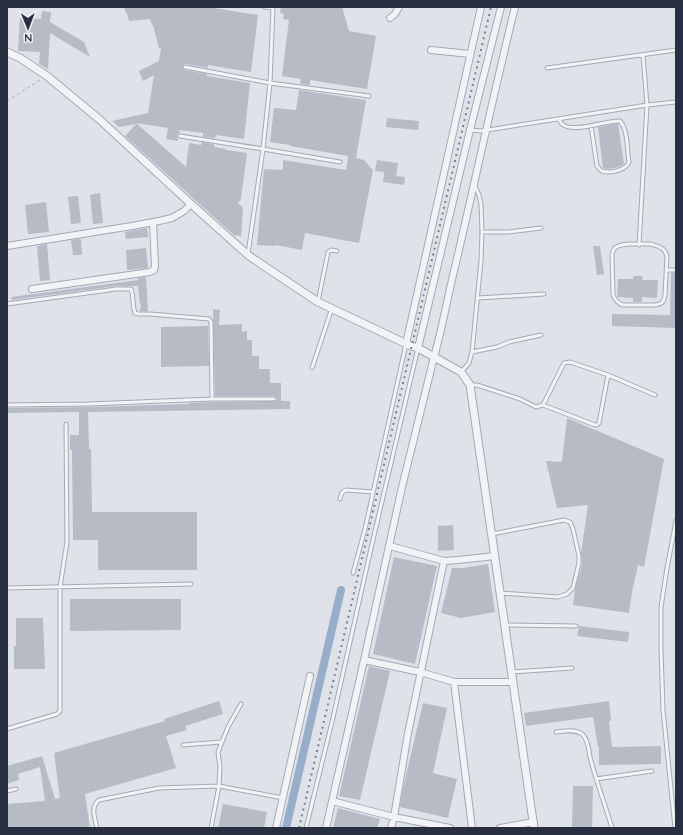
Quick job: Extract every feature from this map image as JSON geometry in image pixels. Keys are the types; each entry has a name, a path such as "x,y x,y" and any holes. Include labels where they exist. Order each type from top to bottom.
{"street":[{"path":"390,18 395,14 399,7"},
{"path":"406,344 481,7"},
{"path":"418,348 501,7"},
{"path":"326,828 402,488 440,337 474,184 484,131 515,7"},
{"path":"431,50 470,54"},
{"path":"7,52 20,58 47,76 100,119 248,255 318,302 406,344 418,348 461,372 470,385 534,825 500,828"},
{"path":"7,246 172,218 184,211 191,204"},
{"path":"32,289 150,272 154,270 156,266 153,222"},
{"path":"390,546 444,561 495,556"},
{"path":"391,828 420,672 444,561"},
{"path":"364,660 420,672 454,682 513,682"},
{"path":"276,828 310,676"},
{"path":"454,682 472,828"},
{"path":"332,801 450,828"}],"lane":[{"path":"248,255 263,149 270,83 273,7 264,7"},
{"path":"547,68 676,50"},
{"path":"640,244 647,105 643,55"},
{"path":"185,67 270,83 369,96"},
{"path":"472,130 484,131 558,118 676,102"},
{"path":"558,118 562,124 573,127 591,126 620,121 626,133 629,162 624,169 606,172 597,166 591,126"},
{"path":"180,136 340,162"},
{"path":"461,372 469,363 472,352 478,298 482,232 481,204 474,184"},
{"path":"482,232 508,232 541,228"},
{"path":"651,244 659,246 665,250 667,256 667,270 664,301 660,304 623,305 619,304 615,300 613,295 612,256 614,250 618,246 651,244"},
{"path":"318,302 328,252 331,250 337,251"},
{"path":"667,270 676,270"},
{"path":"7,304 125,288 130,289 132,293 133,309 135,313 209,319 211,322 212,399"},
{"path":"478,298 544,294"},
{"path":"312,368 332,308"},
{"path":"472,352 497,348 509,342 541,335"},
{"path":"353,573 365,529 406,344"},
{"path":"306,828 332,722 418,348"},
{"path":"543,405 564,363 566,362 608,375 655,395"},
{"path":"470,385 477,385 520,399 536,407 543,405 597,425 599,423 608,375"},
{"path":"7,405 89,404 212,399 274,399"},
{"path":"7,730 57,714 60,711 60,587 67,542 66,424"},
{"path":"340,499 343,491 346,490 373,492"},
{"path":"492,534 564,520 570,522 573,529 579,556 579,563 573,588 567,594 558,597 500,593"},
{"path":"674,828 664,710 661,650 661,606 676,521"},
{"path":"7,588 191,584"},
{"path":"505,625 576,626"},
{"path":"512,672 572,668"},
{"path":"211,828 219,786 220,767 218,752 221,742 241,704"},
{"path":"556,732 571,731 579,732 584,735 612,828"},
{"path":"183,745 221,742"},
{"path":"596,779 652,771"},
{"path":"97,828 94,808 95,803 99,800 159,788 219,786 283,798"},
{"path":"7,791 16,789"}],"path":[{"path":"7,101 47,76"}],"building":[{"path":"124,7 208,7 258,15 251,72 208,65 208,68 186,64 182,67 184,70 207,74 207,76 250,83 244,139 216,135 215,138 203,137 203,133 180,130 177,135 178,141 166,139 168,128 136,123 186,167 189,143 201,145 202,142 214,144 214,147 247,153 241,199 238,203 243,208 241,237 238,235 235,236 125,136 136,124 119,127 112,121 148,113 154,75 143,81 139,71 159,61 161,48 159,48 150,19 129,21"},
{"path":"281,7 342,7 349,31 376,36 367,89 310,80 310,85 300,84 301,79 282,76 289,20 283,19 284,14 280,13"},
{"path":"42,11 51,12 50,22 84,42 90,57 50,33 48,69 39,64 40,52 18,51 20,18 41,19"},
{"path":"299,90 366,100 356,158 364,160 373,170 359,243 305,233 302,250 276,245 257,245 264,169 283,170 283,160 346,170 348,156 270,142 274,108 296,110"},
{"path":"387,118 419,121 418,130 386,127"},
{"path":"618,124 624,164 616,168 606,169 603,168 598,127"},
{"path":"377,160 398,163 396,176 405,177 404,185 383,182 384,172 375,171"},
{"path":"100,193 103,223 93,224 90,195"},
{"path":"78,196 81,223 71,224 68,197"},
{"path":"46,202 49,232 28,234 25,205"},
{"path":"147,228 148,237 126,239 125,232"},
{"path":"81,239 82,255 73,255 71,240"},
{"path":"47,244 50,280 40,281 37,246"},
{"path":"593,246 600,246 604,274 597,275"},
{"path":"146,248 148,268 127,270 126,250"},
{"path":"671,273 676,273 676,328 612,326 612,314 670,315"},
{"path":"633,276 643,276 642,280 658,280 657,298 642,297 642,302 633,302 633,298 617,297 618,279 633,279"},
{"path":"146,277 148,311 140,311 141,304 138,286 116,286 12,300 11,297 138,280 138,278"},
{"path":"213,309 220,310 219,325 242,324 242,332 247,331 247,340 252,340 252,356 259,356 259,369 270,369 270,383 281,383 281,401 290,401 290,409 88,412 89,449 91,449 92,512 197,512 197,570 98,570 98,540 73,540 72,450 70,450 70,435 79,435 79,412 7,413 7,408 276,401 277,398 274,396 215,396"},
{"path":"208,326 209,366 161,367 161,327"},
{"path":"567,418 664,459 644,567 638,565 629,613 573,605 575,590 582,564 581,553 588,505 557,508 546,461 562,462"},
{"path":"453,525 454,550 438,551 438,526"},
{"path":"394,557 437,566 415,664 373,654"},
{"path":"488,564 495,612 461,618 441,613 452,568 463,568"},
{"path":"70,599 181,599 181,630 70,631"},
{"path":"16,618 43,618 45,669 14,669"},
{"path":"579,626 629,632 628,642 577,636"},
{"path":"369,666 390,671 360,800 339,796"},
{"path":"219,701 223,714 185,726 187,730 166,736 176,768 85,794 90,828 7,828 7,804 45,801 40,767 18,774 19,780 7,784 7,766 42,756 55,799 60,798 54,753 165,721 164,719"},
{"path":"609,701 611,721 609,721 612,747 661,746 661,764 599,765 599,747 593,717 526,726 524,713"},
{"path":"423,703 447,708 433,773 457,779 448,818 400,807"},
{"path":"573,786 593,786 592,828 572,828"},
{"path":"223,804 267,812 264,828 218,828"},
{"path":"338,808 380,819 377,828 333,828"}],"waterway":[{"path":"286,828 341,590"}],"railway":[{"path":"299,828 491,7"}]}
